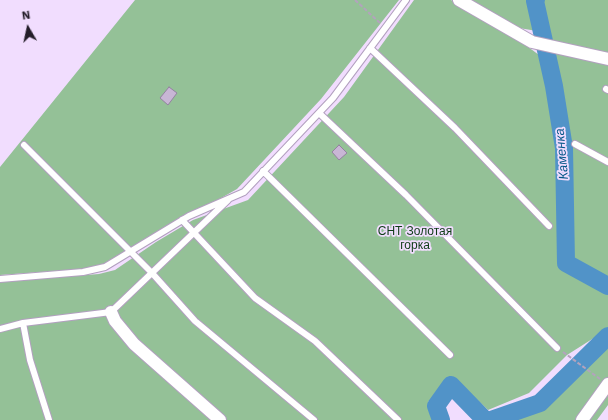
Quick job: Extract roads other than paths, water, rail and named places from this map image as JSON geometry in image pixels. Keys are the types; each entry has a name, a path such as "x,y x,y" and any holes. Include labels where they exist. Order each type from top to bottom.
{"street":[{"path":"459,0 532,42 608,59"},
{"path":"111,312 115,322 134,344 220,420"},
{"path":"582,420 608,384"}],"lane":[{"path":"0,279 83,272 106,267 182,220 244,192 332,98 406,0"},
{"path":"370,48 455,128 549,226"},
{"path":"318,113 406,195 557,348"},
{"path":"575,144 608,162"},
{"path":"24,145 152,273 195,321 314,420"},
{"path":"264,171 450,355"},
{"path":"0,329 23,323 111,312 231,198"},
{"path":"182,220 255,298 315,341 398,420"},
{"path":"23,323 30,360 49,420"}],"waterway":[{"name":"Каменка","path":"536,0 554,86 564,148 566,263 608,286"},
{"name":"Каменка","path":"491,420 540,403 608,336"},
{"name":"Каменка","path":"441,420 436,406 451,385 485,420"}],"park label":[{"name":"СНТ Золотая горка","path":"415,238"}]}
